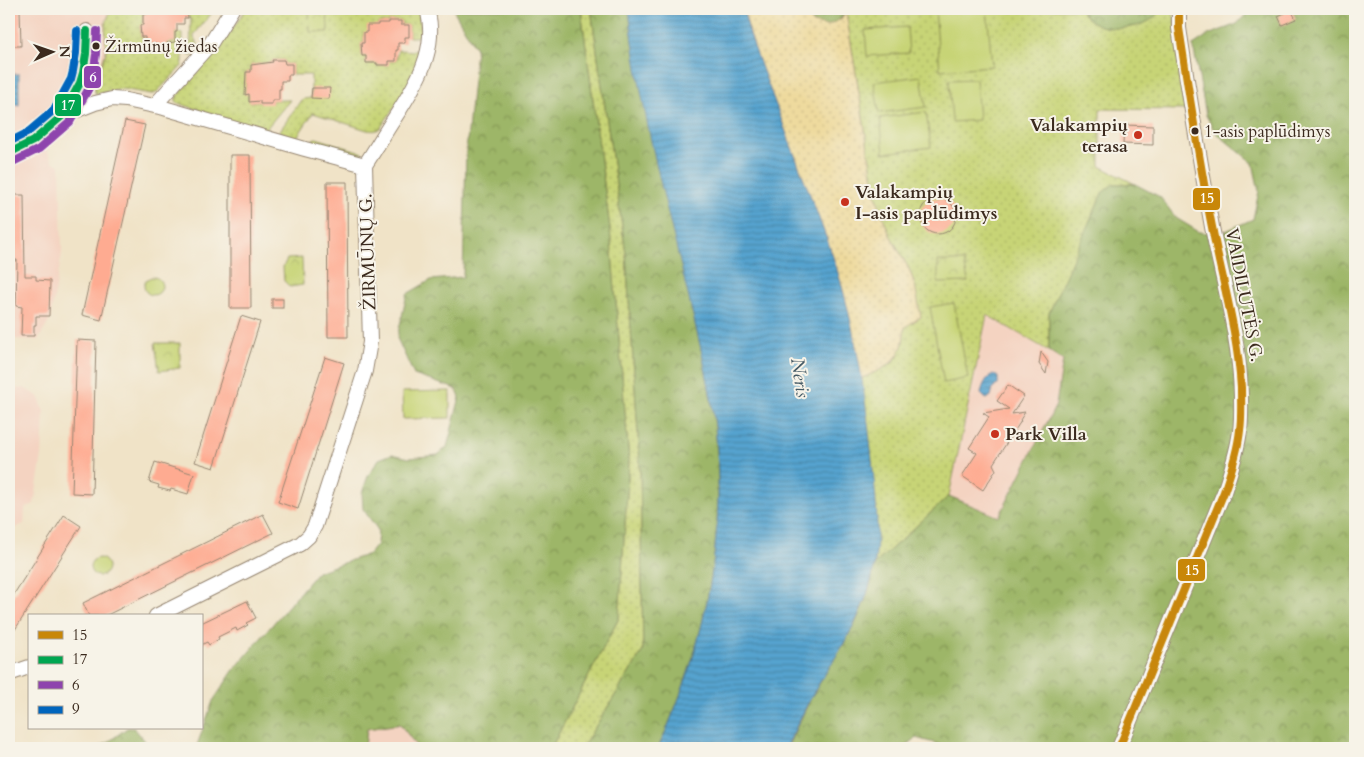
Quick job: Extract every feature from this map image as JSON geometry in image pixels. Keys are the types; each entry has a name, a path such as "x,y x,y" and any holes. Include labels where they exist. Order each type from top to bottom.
{"main road":[{"path":"9,153 33,141 62,116"}],"street":[{"path":"155,105 211,43 232,9"},
{"path":"62,116 95,103 112,99 126,100 155,105 365,165 416,85 430,40 427,9"},
{"name":"VAIDILUTĖS G.","path":"1119,748 1224,492 1240,434 1240,372 1236,334 1217,253 1202,176 1179,28 1178,9"},
{"path":"62,116 77,89 83,73 88,31"},
{"name":"ŽIRMŪNŲ G.","path":"160,614 300,544 309,536 315,526 369,356 365,165"},
{"path":"9,674 28,667"}],"lane":[{"path":"318,748 336,748"}],"shaded area":[{"path":"9,9 111,9 105,25 106,52 94,88 58,102 52,112 40,124 9,144"},
{"path":"44,144 52,161 60,166 62,253 50,320 38,340 14,339 14,296 9,296 9,162 25,156"},
{"path":"987,315 1063,360 1056,405 999,518 949,496"},
{"path":"24,388 39,397 44,412 42,456 34,504 25,508 24,524 9,530 9,389"},
{"path":"400,724 417,748 365,748 367,729"}],"green space":[{"path":"111,9 146,9 146,14 143,14 143,25 140,26 141,37 145,37 145,44 167,47 167,43 175,42 175,32 181,33 183,37 182,66 156,93 122,89 96,94 94,88 106,52 105,25"},
{"path":"187,9 215,9 194,35 200,48 192,56 190,55 191,19 188,18"},
{"path":"246,9 418,9 422,37 409,37 409,25 401,25 401,21 389,21 389,23 378,23 378,25 364,33 364,43 361,44 362,56 366,56 366,63 377,63 377,65 388,65 389,61 396,61 398,50 420,51 411,83 378,129 373,131 367,130 313,113 295,140 279,135 279,132 301,100 311,98 311,75 292,75 292,64 285,64 284,60 273,60 273,62 251,65 251,72 246,72 245,94 249,94 249,102 260,101 260,104 272,100 290,100 265,130 262,131 178,103 176,97 223,43"},
{"path":"309,9 327,9 328,32 310,32"},
{"path":"453,9 581,9 610,229 629,461 619,618 551,748 417,748 400,724 367,729 365,748 196,748 213,701 233,671 317,572 369,554 377,544 378,530 363,509 362,493 368,476 379,459 392,454 409,458 438,455 447,447 460,397 456,389 414,375 397,338 407,294 431,280 463,277 466,152 476,49"},
{"path":"581,9 591,9 626,254 640,463 643,651 582,748 551,748 619,618 629,461 610,229"},
{"path":"591,9 629,9 646,113 702,355 715,426 718,497 712,569 706,604 688,673 658,748 582,748 643,651 640,463 626,254"},
{"path":"806,9 847,9 839,20 826,26 814,23 806,13"},
{"path":"847,9 1081,9 1084,15 1158,13 1160,9 1173,9 1187,110 1100,109 1100,166 1135,184 1113,184 1049,313 1049,351 987,315 949,496 875,564 874,494 861,379 891,364 898,356 903,342 903,333 915,285 909,269 890,235 875,192"},
{"path":"935,9 987,9 992,66 940,70"},
{"path":"1081,9 1160,9 1150,20 1142,24 1133,27 1114,28 1095,24"},
{"path":"1251,9 1355,9 1355,748 945,748 916,738 904,748 787,748 813,694 856,622 871,583 875,564 949,496 999,517 1056,405 1063,360 1049,351 1049,313 1102,193 1113,184 1135,184 1160,197 1176,218 1199,232 1219,234 1253,219 1259,191 1253,163 1215,132 1206,115 1193,45 1208,35 1237,24"},
{"path":"907,27 909,53 867,56 865,30"},
{"path":"921,76 926,107 879,113 874,82"},
{"path":"976,79 979,120 952,122 949,80"},
{"path":"926,112 931,147 884,153 880,118"},
{"path":"316,138 361,152 362,158 314,144 313,139"},
{"path":"302,258 303,285 290,287 284,281 283,267 287,259"},
{"path":"938,261 964,261 968,282 938,283"},
{"path":"153,277 159,280 162,286 159,292 153,295 147,292 144,286 147,280"},
{"path":"954,303 968,378 944,383 930,307"},
{"path":"155,343 180,343 180,368 159,371"},
{"path":"450,391 450,418 403,419 402,392"},
{"path":"99,558 105,561 108,567 105,573 99,576 93,573 90,567 93,561"},
{"path":"124,730 136,730 151,748 97,748"}],"sand":[{"name":"Valakampių I-asis paplūdimys","path":"743,9 806,9 806,13 813,23 827,26 841,19 846,12 875,192 890,235 909,269 915,285 921,317 905,327 903,343 892,362 861,379 847,307 829,245 759,64"}],"water":[{"name":"Neris","path":"629,9 743,9 758,57 829,245 845,297 857,351 866,405 875,491 877,538 874,569 860,613 814,692 786,748 658,748 688,673 706,604 716,533 718,462 713,410 707,378 646,119"},
{"path":"9,74 19,74 19,105 9,106"},
{"path":"993,374 998,377 998,384 993,388 991,396 987,399 981,394 983,385"}],"building":[{"path":"9,9 20,9 21,46 9,46"},
{"path":"146,9 187,9 188,18 184,18 184,24 177,24 175,42 167,43 168,47 156,47 156,44 145,44 145,37 141,37 140,25 143,25 143,14 146,14"},
{"path":"1291,10 1296,19 1282,25 1278,16"},
{"path":"389,21 401,21 401,25 409,25 409,37 405,37 405,43 398,43 396,61 389,61 389,65 366,63 366,56 362,56 361,43 364,43 364,32 367,32 367,25 389,23"},
{"path":"272,60 284,60 285,64 292,64 292,75 288,75 288,81 281,81 279,100 272,100 272,104 260,104 260,101 249,102 249,94 245,95 246,72 251,72 251,65 273,62"},
{"path":"312,88 330,88 329,99 311,98"},
{"path":"125,121 145,125 101,320 82,315"},
{"name":"Valakampių terasa","path":"1124,125 1153,126 1153,145 1123,144"},
{"path":"230,155 250,155 251,308 230,308"},
{"path":"327,182 347,182 348,337 328,337"},
{"path":"9,195 24,195 25,276 36,276 36,280 50,281 49,316 36,316 34,336 21,336 22,307 16,306 17,260 9,260"},
{"path":"938,198 945,199 951,203 955,209 955,223 951,229 945,233 938,234 931,233 925,229 921,223 920,216 921,209 925,203 931,199"},
{"path":"272,299 283,299 283,308 272,308"},
{"path":"241,316 260,322 214,468 195,462"},
{"path":"77,340 96,341 92,494 72,493"},
{"path":"1041,352 1048,362 1046,374 1039,364"},
{"path":"325,357 344,363 298,509 278,502"},
{"name":"Park Villa","path":"1008,385 1024,396 1012,414 1025,412 993,464 996,470 983,490 962,476 977,453 969,448 989,417 983,413 1009,409 997,401"},
{"path":"155,462 194,474 188,494 171,489 170,491 158,488 159,485 149,482"},
{"path":"263,514 273,533 109,614 88,614 83,603"},
{"path":"64,515 81,526 9,639 9,602"},
{"path":"247,601 256,618 246,623 248,625 237,631 236,628 218,637 219,639 209,645 207,642 202,644 202,623"}],"transit line":[{"name":"15","path":"1119,748 1224,492 1236,454 1241,425 1241,388 1237,347 1198,152 1179,28 1179,9"},
{"name":"9","path":"9,142 27,133 54,110 71,79 76,53 77,31"},
{"name":"17","path":"9,153 33,141 62,116 80,83 83,73 87,31"},
{"name":"6","path":"13,162 39,149 70,122 89,88 93,76 97,31"}],"place":[{"name":"Žirmūnų žiedas","path":"96,46"},
{"name":"1-asis paplūdimys","path":"1195,131"},
{"name":"Valakampių terasa","path":"1138,135"},
{"name":"Valakampių I-asis paplūdimys","path":"845,202"},
{"name":"Park Villa","path":"995,434"}]}
